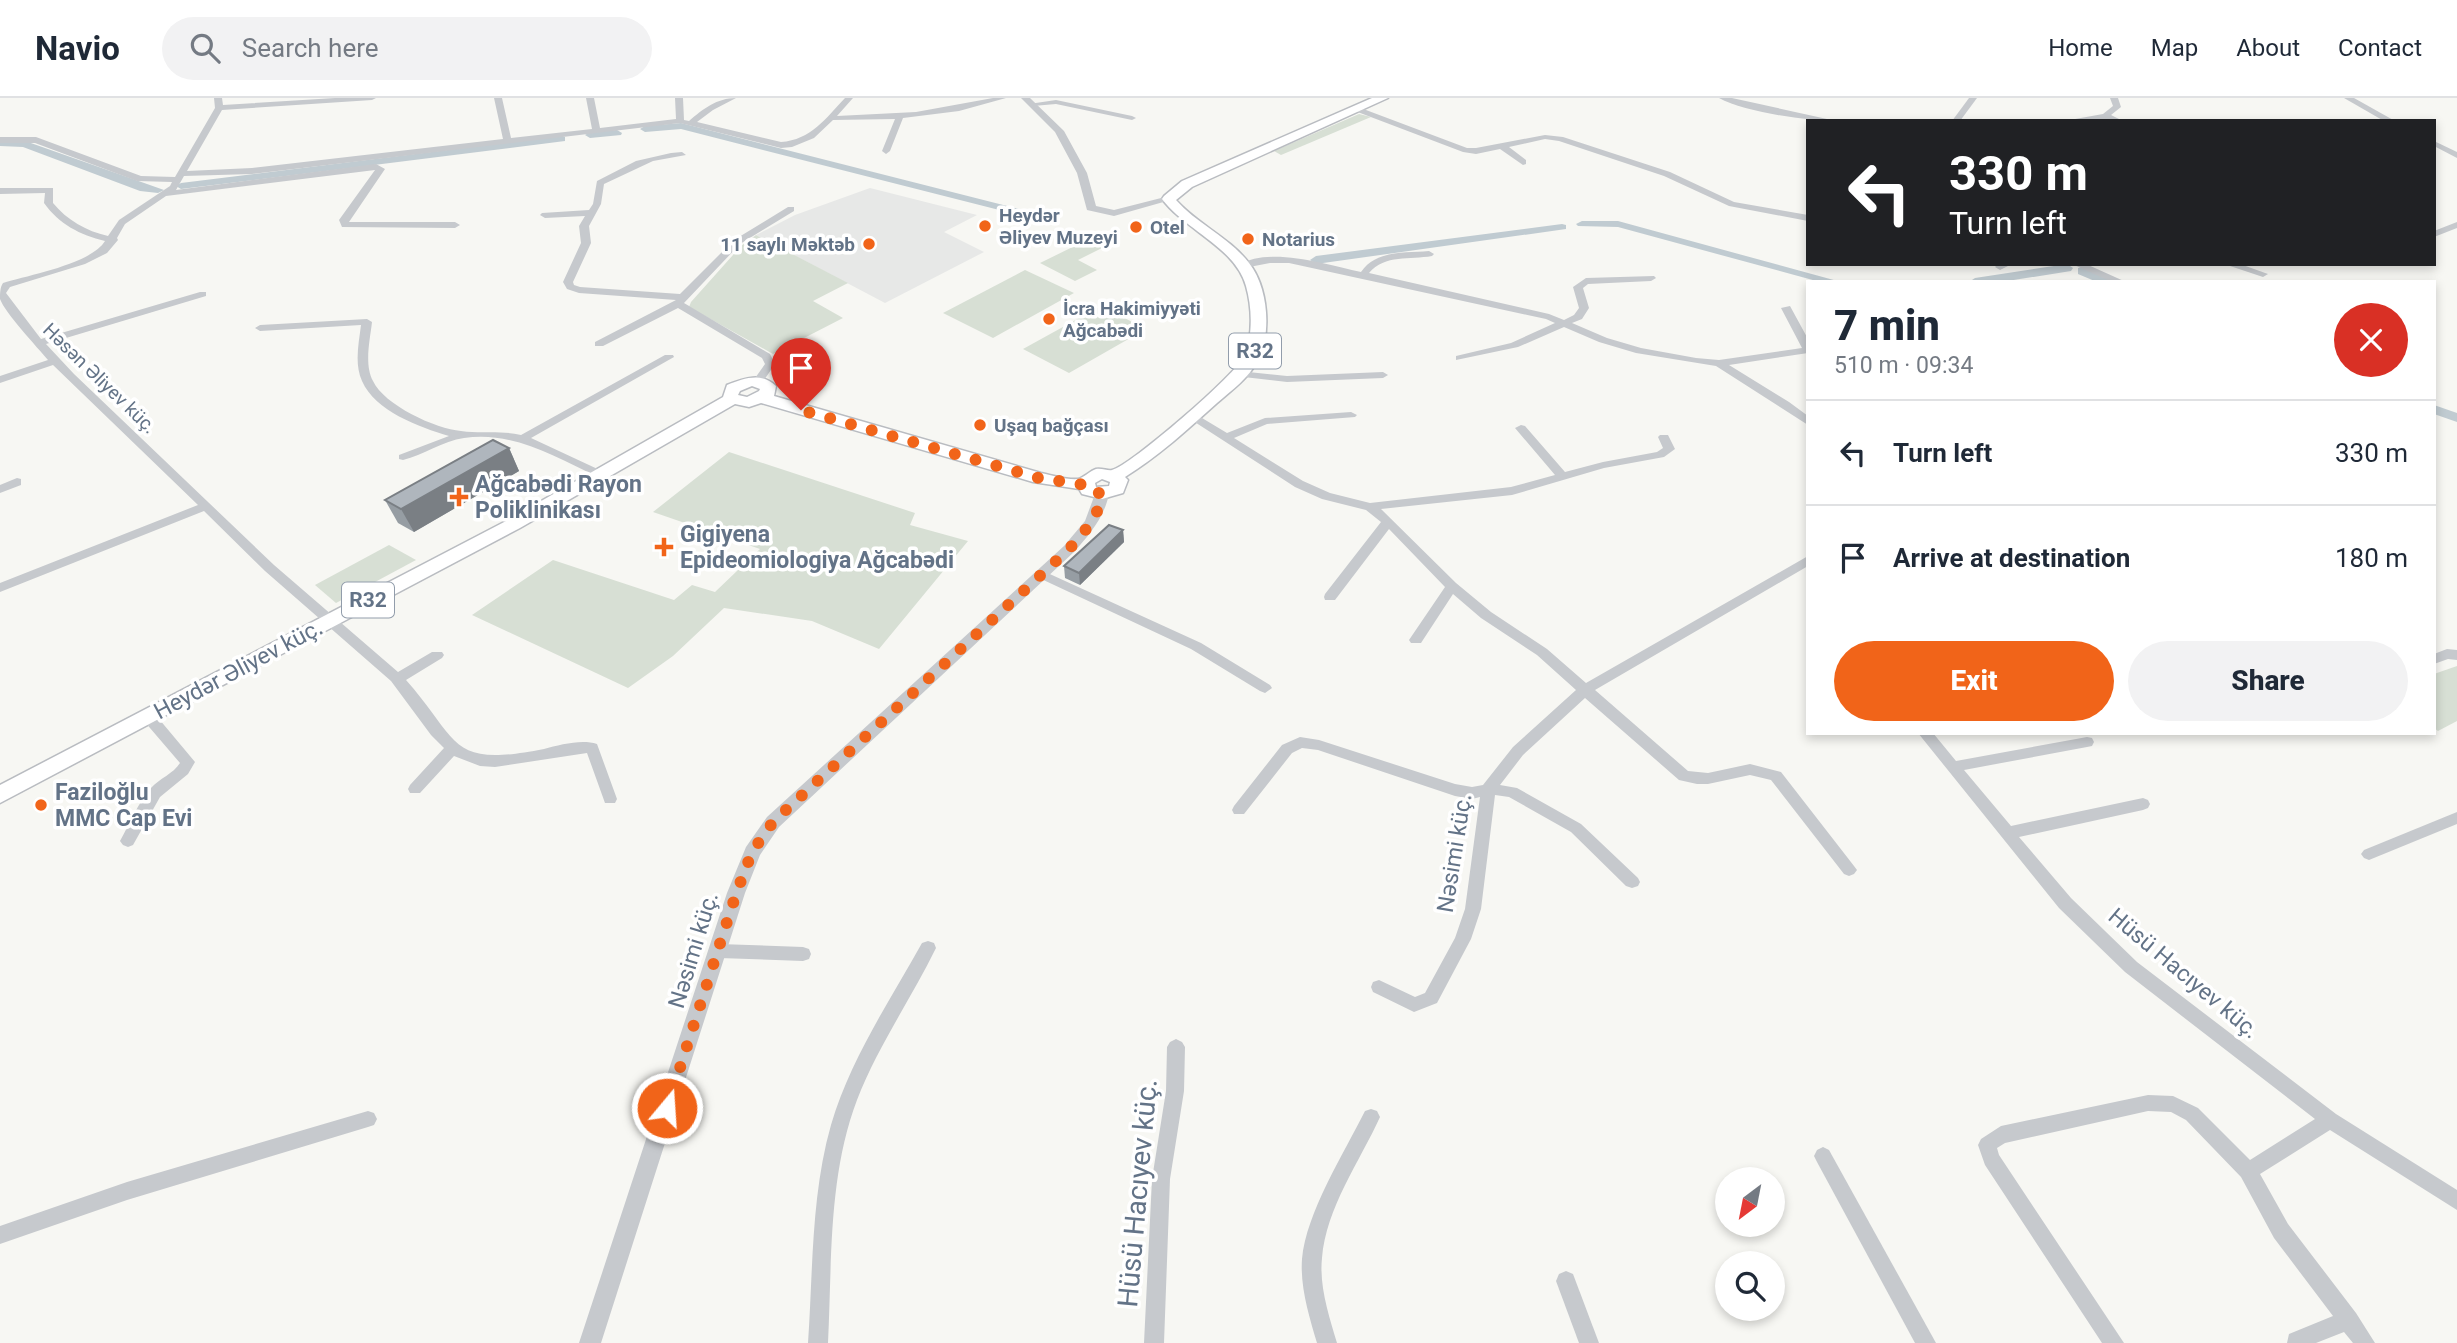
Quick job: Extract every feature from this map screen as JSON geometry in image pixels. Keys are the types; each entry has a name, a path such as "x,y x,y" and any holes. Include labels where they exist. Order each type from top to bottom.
{"main road":[{"path":"1169,199 1187,184 1360,103 1382,98"},
{"name":"R32","path":"1114,476 1150,453 1192,417 1239,374 1254,355 1258,323 1254,286 1244,265 1169,199"},
{"path":"760,390 1039,478 1085,485 1088,490 1102,494 1117,489 1119,480 1114,476 1098,474 1091,476 1085,485"},
{"name":"Heydər Əliyev küç.","path":"0,795 514,524 732,399 742,402 760,390"}],"street":[{"path":"167,194 219,108 218,98"},
{"path":"219,108 373,98"},
{"path":"498,98 508,141"},
{"path":"590,98 596,130"},
{"path":"679,98 680,121"},
{"path":"692,122 710,108 732,98"},
{"path":"0,140 36,140 140,179 252,171 508,141 566,137 596,130 680,121 781,145 794,145 807,141 849,98"},
{"path":"829,118 900,117 961,110 1002,98"},
{"path":"1723,98 1754,107 1821,119"},
{"path":"1957,119 1973,98"},
{"path":"2105,118 2117,107 2114,98"},
{"path":"2348,98 2387,119"},
{"path":"1029,101 1067,103 1132,118"},
{"path":"1029,101 1059,131 1082,173 1091,208 1114,213 1169,199"},
{"path":"1360,103 1466,150 1552,137 1667,174 1732,204 1806,218"},
{"path":"886,152 900,117"},
{"path":"2436,142 2456,141"},
{"path":"2436,143 2457,155"},
{"path":"1502,146 1523,162"},
{"path":"682,155 664,154 652,157 600,183 597,204 584,226 586,243 568,282 570,287 579,290 680,301 766,356 770,365 760,390"},
{"path":"167,194 376,167 381,169 344,220 345,225 455,225"},
{"path":"0,191 50,190 48,203 57,216 101,238 113,240"},
{"name":"Həsən Əliyev küç.","path":"167,194 122,222 114,231 113,240 97,256 6,285 1,293 20,323 54,361 287,584 331,619 397,679 454,747"},
{"path":"599,344 680,301 737,242 791,209"},
{"path":"545,215 592,213"},
{"path":"2436,233 2457,225"},
{"path":"1363,275 1368,265 1378,259 1429,254"},
{"path":"1244,265 1289,260 1363,275 1502,306 1567,324 1603,340 1640,351 1719,363 1806,350"},
{"path":"2075,266 2073,271 2095,280"},
{"path":"2081,266 2116,280"},
{"path":"2236,266 2263,274"},
{"path":"1460,358 1514,345 1567,324 1578,317 1584,308 1580,284 1586,281 1651,278"},
{"path":"38,343 91,325 203,294"},
{"path":"1786,308 1806,346"},
{"path":"260,328 359,320 367,322 366,378 372,389 431,428 463,435"},
{"path":"522,439 669,356"},
{"path":"0,380 54,361"},
{"path":"1719,363 1785,404 1806,420"},
{"path":"1239,374 1287,379 1383,375"},
{"path":"1225,438 1265,421 1351,415"},
{"path":"1192,417 1299,484 1326,496 1370,508 1388,521 1452,586 1486,615 1542,652 1684,776 1699,781 1748,768 1761,769 1776,776 1849,870"},
{"path":"1521,428 1562,476"},
{"path":"403,457 463,435 492,433 522,439 600,474"},
{"path":"1370,508 1512,491 1603,465 1660,455 1668,449 1664,437"},
{"path":"0,489 17,482"},
{"name":"Nəsimi küç.","path":"590,1343 752,852 773,822 1069,549 1093,521 1100,507 1102,494"},
{"path":"0,588 206,506"},
{"path":"1329,597 1388,521"},
{"name":"Nəsimi küç.","path":"1379,987 1415,1005 1431,998 1463,939 1473,909 1489,789 1518,751 1586,689 1806,561"},
{"path":"1041,575 1196,646 1265,688"},
{"path":"1416,640 1452,586"},
{"path":"2436,658 2447,654 2457,655"},
{"path":"397,679 437,655"},
{"path":"128,841 154,795 161,786 181,773 188,761 149,717"},
{"name":"Hüsü Hacıyev küç.","path":"1927,735 2065,903 2130,967 2330,1121 2457,1200"},
{"path":"1239,810 1287,749 1300,742 1319,745 1455,790 1472,793 1489,789 1512,792 1576,828 1632,882"},
{"path":"1953,767 2087,742"},
{"path":"415,789 454,747 467,756 494,762 572,747 592,748 610,799"},
{"path":"2008,833 2143,804"},
{"path":"2369,854 2457,818"},
{"path":"818,1343 830,1179 840,1126 856,1081 928,948"},
{"path":"719,951 803,954"},
{"name":"Hüsü Hacıyev küç.","path":"1154,1343 1161,1179 1175,1091 1176,1047"},
{"path":"2114,1343 1991,1158 1987,1146 2001,1135 2148,1103 2173,1104 2192,1114 2248,1171 2281,1231 2365,1343"},
{"path":"1326,1343 1318,1311 1312,1260 1317,1234 1371,1117"},
{"path":"0,1235 127,1191 368,1119"},
{"path":"2248,1171 2330,1121"},
{"path":"1822,1156 1926,1343"},
{"path":"1566,1281 1589,1343"},
{"path":"2297,1341 2349,1320"}],"shaded area":[{"path":"1359,114 1371,117 1281,155 1274,151"},
{"name":"11 saylı Məktəb","path":"870,188 977,215 944,232 984,252 885,303 756,235 795,215"},
{"path":"756,235 848,283 813,301 843,318 773,354 689,307 741,246"},
{"path":"1097,235 1112,243 1078,260 1097,270 1075,281 1040,263"},
{"path":"1025,270 1074,293 993,338 943,313"},
{"path":"1101,306 1146,329 1069,373 1023,349"},
{"path":"729,452 915,513 910,525 968,541 879,649 812,621 724,608 673,656 628,688 472,615 553,560 674,600 692,585 715,592 760,549 653,512"},
{"path":"389,545 416,560 336,603 315,585"},
{"path":"2457,666 2457,721 2438,731 2436,730 2436,673"}],"building":[{"path":"493,440 509,448 401,509 385,500"},
{"path":"1109,525 1123,530 1079,573 1064,566"}],"waterway":[{"path":"645,129 681,126 929,191"},
{"path":"590,135 617,133"},
{"path":"181,186 561,139"},
{"path":"0,143 24,144 144,189 158,190"},
{"path":"930,191 1046,219"},
{"path":"1582,224 1618,224 1828,280"},
{"path":"1316,260 1562,227"},
{"path":"1988,280 2067,268"},
{"path":"2082,271 2103,280"},
{"path":"2436,410 2457,418"}],"place":[{"name":"Heydər Əliyev Muzeyi","path":"985,226"},
{"name":"Otel","path":"1136,227"},
{"name":"Notarius","path":"1248,239"},
{"name":"11 saylı Məktəb","path":"869,244"},
{"name":"İcra Hakimiyyəti Ağcabədi","path":"1049,319"},
{"name":"Uşaq bağçası","path":"980,425"},
{"name":"Ağcabədi Rayon Poliklinikası","path":"459,497"},
{"name":"Gigiyena Epideomiologiya Ağcabədi","path":"664,547"},
{"name":"Faziloğlu MMC Cap Evi","path":"41,805"}],"route":[{"path":"667,1108 736,894 752,852 773,822 1069,549 1093,521 1100,507 1102,494 1088,490 1085,485 1039,478 801,410"}]}
